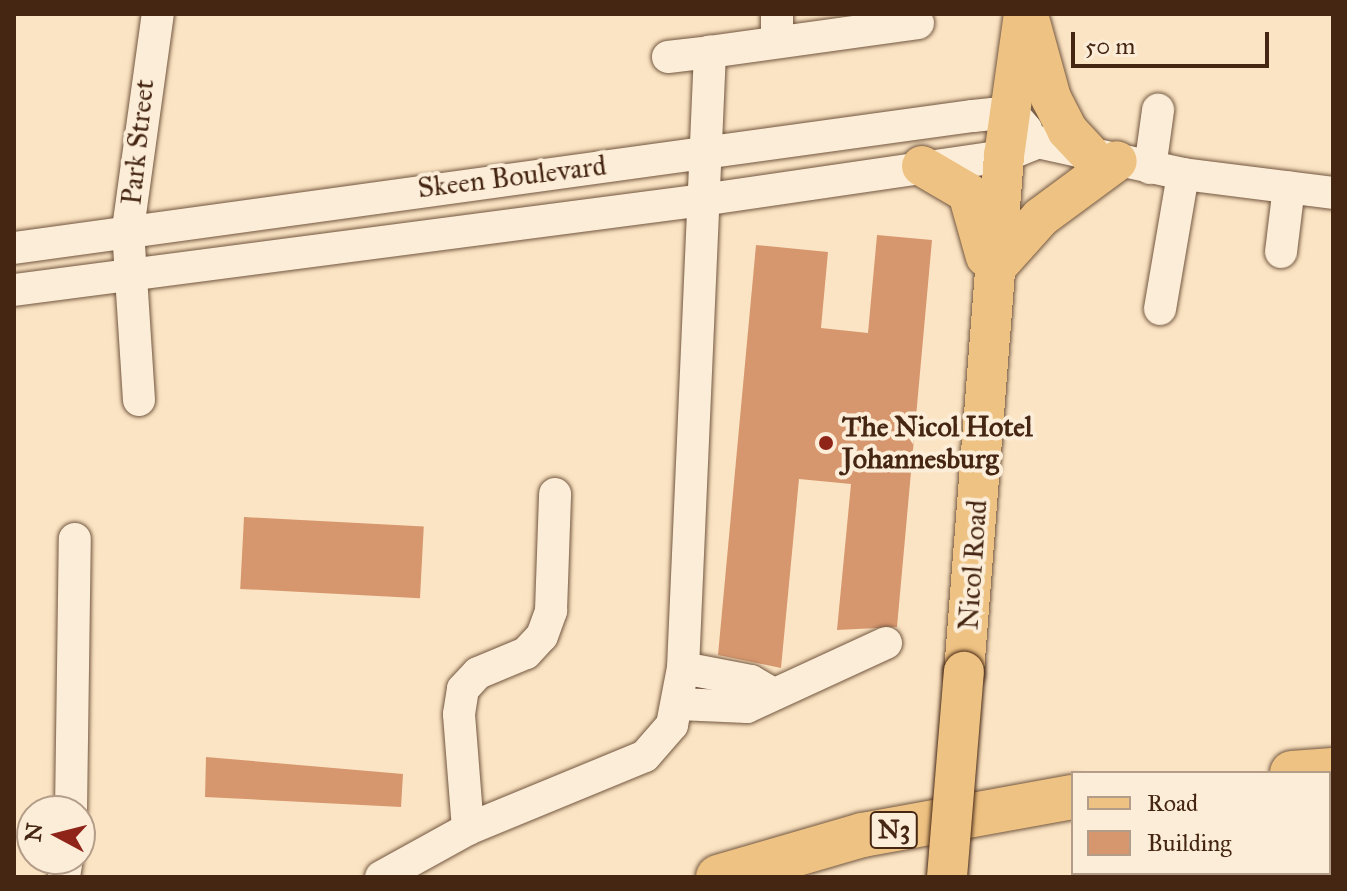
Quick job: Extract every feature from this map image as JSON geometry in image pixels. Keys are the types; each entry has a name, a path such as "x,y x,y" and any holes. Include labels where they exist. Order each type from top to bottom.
{"highway":[{"name":"N3","path":"718,877 863,835 1071,797"}],"main road":[{"name":"Nicol Road","path":"947,877 995,277 1021,149 1011,112 1026,14"},
{"path":"995,277 1041,217 1119,161 1067,130 1051,98 1026,14"},
{"path":"922,166 968,193 995,277"}],"street":[{"name":"Park Street","path":"139,400 128,229 158,14"},
{"path":"668,57 710,52 777,28 918,23"},
{"path":"381,877 468,829 645,756 672,725 679,704 683,668 703,152 710,52"},
{"path":"1119,161 1158,110"},
{"name":"Skeen Boulevard","path":"14,248 415,189 1011,112"},
{"name":"Skeen Boulevard","path":"14,290 133,272 702,200 1021,149"},
{"path":"1021,149 1333,193"},
{"path":"1160,309 1183,174"},
{"path":"1281,252 1289,187"},
{"path":"415,189 440,233"},
{"path":"468,829 459,714 463,689 478,673 526,653 542,636 551,611 555,494"},
{"path":"71,795 75,539"},
{"path":"679,704 747,707 770,692 886,643"},
{"path":"683,668 751,681 770,692"}],"building":[{"name":"The Nicol Hotel Johannesburg","path":"877,235 932,240 897,627 837,630 851,484 799,479 781,668 718,655 756,245 828,252 821,328 868,333"},
{"path":"244,517 424,526 420,598 240,589"},
{"path":"206,757 403,774 401,807 205,797"}],"place":[{"name":"The Nicol Hotel Johannesburg","path":"826,443"}]}
